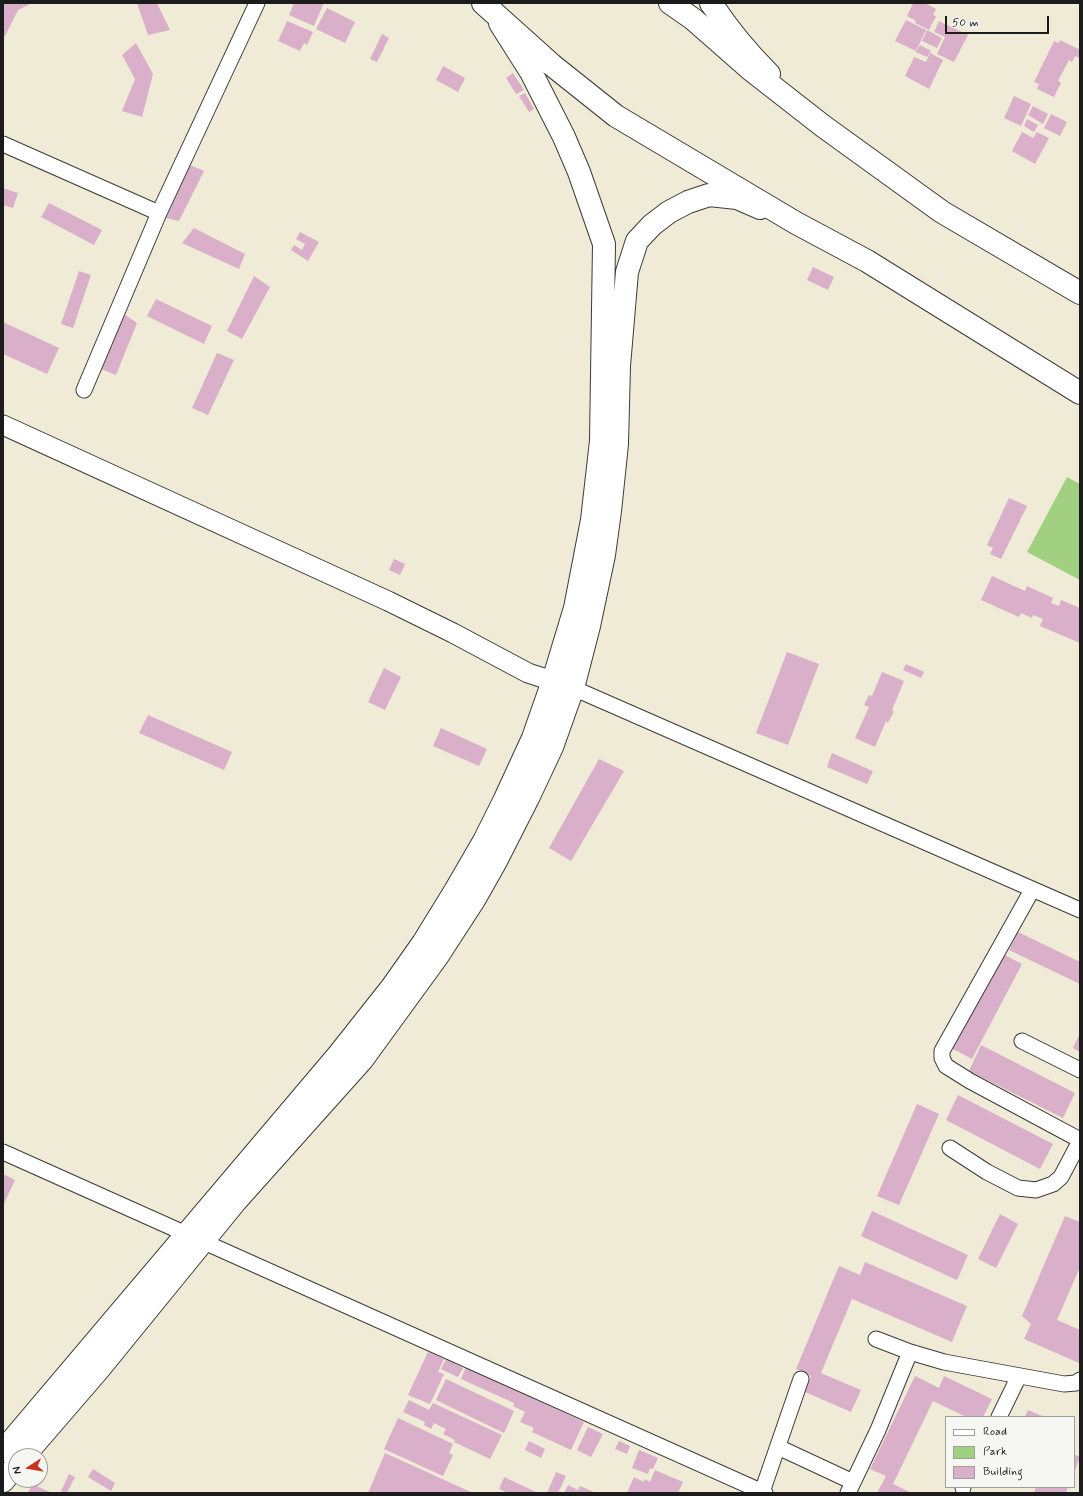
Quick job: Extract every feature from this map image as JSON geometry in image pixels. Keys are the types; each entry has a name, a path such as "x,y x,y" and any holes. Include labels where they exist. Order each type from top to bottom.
{"main road":[{"path":"670,3 693,19 750,69 823,126 942,212 1080,293"},
{"path":"711,3 734,36 750,55 823,126"},
{"path":"488,8 552,65 616,116 796,223 867,261 1080,393"},
{"path":"3,1451 195,1238 236,1202 362,1060 437,957 474,900 496,861 552,747 575,608 592,520 601,440 604,244 579,172 564,137 531,72 488,8"},
{"path":"563,685 589,626 605,548 617,444 620,366 627,272 636,241 652,225 669,212 688,202 709,195 737,198 796,223"},
{"path":"31,1448 103,1364 195,1238"}],"street":[{"path":"84,390 159,213 257,3"},
{"path":"3,144 159,213"},
{"path":"3,425 388,601 453,633 528,673 563,685 1080,910"},
{"path":"950,1148 987,1172 1018,1188 1036,1190 1053,1184 1061,1177 1080,1141 970,1081 946,1066 942,1058 942,1051 1032,890"},
{"path":"1022,1041 1080,1070"},
{"path":"3,1152 764,1492 801,1379"},
{"path":"876,1339 910,1352 944,1362 1064,1384 1076,1383 1080,1380"},
{"path":"778,1447 851,1488 878,1430 910,1352"},
{"path":"999,1416 1019,1376"}],"green space":[{"path":"1067,477 1080,484 1080,580 1027,552"}],"building":[{"path":"3,3 32,3 18,10 5,36 3,35"},
{"path":"137,3 157,3 170,30 148,35"},
{"path":"294,3 324,3 314,26 289,15"},
{"path":"913,3 925,3 936,9 933,15 936,16 929,30 915,23 916,21 907,16"},
{"path":"327,8 355,22 345,43 316,29"},
{"path":"906,20 926,30 916,51 895,41"},
{"path":"287,21 313,32 307,45 304,43 300,51 278,41"},
{"path":"939,21 968,35 954,62 937,54 945,37 934,32"},
{"path":"927,30 942,38 937,48 922,41"},
{"path":"382,34 389,38 377,62 370,59"},
{"path":"1060,40 1078,49 1080,46 1080,58 1075,56 1072,62 1069,60 1058,81 1061,83 1054,97 1037,89 1039,84 1034,82 1054,41 1059,43"},
{"path":"136,43 153,74 142,117 122,111 135,79 122,55"},
{"path":"920,45 931,51 927,57 916,52"},
{"path":"930,53 943,60 929,89 905,76 914,57 926,62"},
{"path":"443,66 465,78 458,92 436,80"},
{"path":"513,73 524,90 516,94 506,78"},
{"path":"525,93 534,109 529,112 519,96"},
{"path":"1014,96 1031,104 1021,126 1004,118"},
{"path":"1033,106 1048,114 1043,124 1028,115"},
{"path":"1051,114 1067,122 1060,136 1044,128"},
{"path":"1027,119 1038,125 1034,132 1024,126"},
{"path":"1022,132 1033,138 1037,132 1049,138 1035,164 1012,151"},
{"path":"190,165 204,171 179,221 166,218"},
{"path":"3,188 18,193 13,208 3,205"},
{"path":"49,203 102,230 94,245 41,217"},
{"path":"194,228 245,254 239,269 182,243"},
{"path":"300,232 319,242 308,261 291,250 294,245 302,250 305,244 296,239"},
{"path":"813,267 834,277 828,290 807,280"},
{"path":"79,271 91,275 73,328 61,324"},
{"path":"254,276 270,287 242,339 227,331"},
{"path":"156,299 212,326 204,344 147,316"},
{"path":"124,314 137,323 116,375 101,369"},
{"path":"3,322 59,348 47,374 3,354"},
{"path":"217,353 234,360 208,415 192,408"},
{"path":"1009,498 1027,506 1001,559 990,554 993,548 987,545"},
{"path":"394,559 405,564 400,575 389,570"},
{"path":"992,576 1025,591 1027,586 1053,598 1051,603 1059,606 1061,600 1080,608 1080,643 1040,626 1043,619 1033,615 1032,618 1021,613 1019,617 981,600"},
{"path":"787,652 819,664 788,745 756,733"},
{"path":"906,664 924,672 921,678 903,670"},
{"path":"384,668 401,677 385,710 368,702"},
{"path":"882,672 904,681 892,710 894,711 888,723 886,721 875,747 855,738 869,707 864,705 869,695 872,696"},
{"path":"148,715 232,752 224,770 139,733"},
{"path":"441,728 487,749 479,766 433,746"},
{"path":"832,753 873,771 867,784 827,767"},
{"path":"599,759 624,771 571,861 549,848"},
{"path":"1018,932 1080,962 1080,984 1009,950"},
{"path":"1003,954 1022,964 972,1059 953,1049"},
{"path":"1080,1033 1080,1052 1073,1048"},
{"path":"981,1045 1075,1093 1063,1118 969,1071"},
{"path":"958,1095 1053,1144 1040,1169 946,1120"},
{"path":"917,1104 939,1114 899,1205 877,1196"},
{"path":"3,1174 15,1180 3,1206"},
{"path":"872,1211 968,1255 957,1280 861,1236"},
{"path":"1000,1214 1018,1224 996,1268 978,1259"},
{"path":"1065,1216 1080,1222 1080,1267 1057,1320 1080,1330 1079,1363 1024,1339 1031,1324 1022,1316"},
{"path":"865,1262 967,1306 952,1342 852,1299 821,1373 861,1390 851,1412 805,1392 811,1376 796,1369 839,1266 860,1275"},
{"path":"428,1352 444,1359 438,1372 444,1374 430,1404 408,1395"},
{"path":"446,1359 463,1368 458,1377 441,1369"},
{"path":"466,1367 584,1422 571,1450 532,1432 534,1428 520,1422 525,1412 513,1406 514,1403 461,1379"},
{"path":"915,1376 939,1388 944,1376 992,1399 984,1416 964,1416 933,1401 893,1484 912,1493 877,1493 886,1476 870,1469"},
{"path":"446,1379 514,1411 504,1433 436,1400"},
{"path":"409,1400 429,1410 433,1403 502,1435 490,1459 454,1442 455,1440 443,1434 446,1429 434,1423 431,1429 424,1425 425,1422 403,1412"},
{"path":"1028,1410 1043,1416 1025,1416"},
{"path":"398,1418 453,1444 449,1453 453,1455 443,1476 384,1449"},
{"path":"588,1427 603,1434 591,1457 577,1450"},
{"path":"529,1441 545,1449 541,1458 525,1450"},
{"path":"619,1441 630,1446 627,1454 615,1449"},
{"path":"639,1450 658,1458 653,1469 650,1468 648,1474 632,1468"},
{"path":"385,1453 473,1493 368,1493"},
{"path":"1075,1454 1080,1457 1075,1470"},
{"path":"93,1469 115,1483 111,1491 88,1477"},
{"path":"655,1470 683,1482 678,1493 627,1493 634,1477 644,1482 645,1479 650,1482"},
{"path":"556,1472 566,1476 558,1493 547,1493"},
{"path":"69,1474 75,1477 67,1493 64,1493 61,1491"},
{"path":"504,1477 538,1493 508,1493 499,1489"},
{"path":"568,1485 578,1490 580,1486 596,1493 564,1493"},
{"path":"30,1488 41,1488 52,1493 28,1493"},
{"path":"1036,1488 1068,1488 1066,1493 1034,1493"}]}
